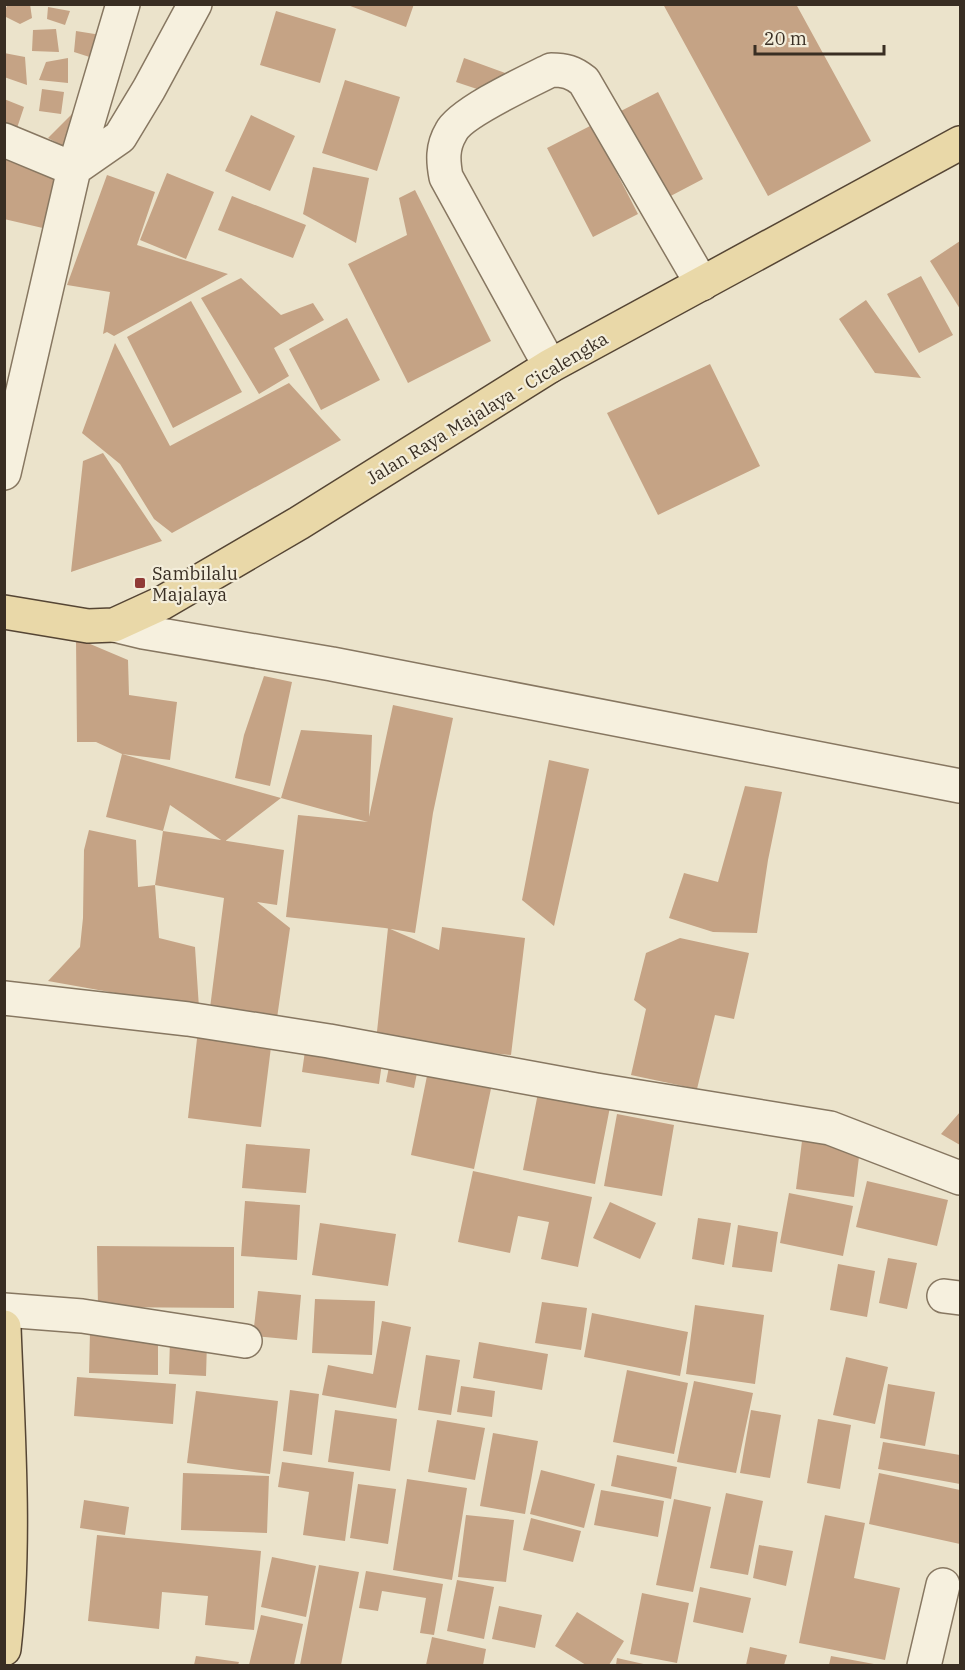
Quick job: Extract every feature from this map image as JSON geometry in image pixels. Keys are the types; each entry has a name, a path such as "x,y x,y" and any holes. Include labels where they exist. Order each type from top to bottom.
{"main road":[{"name":"Jalan Raya Majalaya - Cicalengka","path":"101,625 162,603 298,523 550,366 960,143"},
{"path":"4,612 101,625"},
{"path":"4,1327 9,1609 4,1649"}],"street":[{"path":"4,473 74,169 123,4"},
{"path":"74,169 120,137 150,89 195,4"},
{"path":"550,366 446,177 443,161 444,146 452,129 467,115 551,70 574,72 584,81 702,284"},
{"path":"4,140 74,169"},
{"path":"101,625 332,664 960,786"},
{"path":"4,998 188,1019 329,1041 596,1090 830,1128 960,1178"},
{"path":"4,1310 82,1316 245,1341"},
{"path":"924,1665 943,1585"}],"building":[{"path":"8,4 30,4 32,18 20,24 4,16"},
{"path":"345,4 414,4 406,27"},
{"path":"663,4 796,4 871,141 768,196"},
{"path":"48,7 70,11 65,25 47,19"},
{"path":"276,11 336,29 320,83 260,65"},
{"path":"56,29 59,52 32,51 33,30"},
{"path":"76,31 101,35 102,61 74,52"},
{"path":"4,53 25,57 27,85 4,77"},
{"path":"68,58 68,83 39,80 46,62"},
{"path":"464,58 511,75 486,92 456,82"},
{"path":"345,80 400,97 377,171 322,153"},
{"path":"42,89 64,92 61,114 39,111"},
{"path":"658,92 703,179 663,200 617,113"},
{"path":"4,99 24,107 14,137 4,133"},
{"path":"74,112 78,154 48,138"},
{"path":"251,115 295,136 270,191 225,171"},
{"path":"592,125 638,214 593,237 547,148"},
{"path":"4,151 66,172 47,229 4,219"},
{"path":"313,167 369,178 356,243 303,214"},
{"path":"167,173 214,192 186,259 140,240"},
{"path":"107,175 155,192 137,245 228,274 114,336 107,332 103,334 110,292 67,285"},
{"path":"415,190 491,341 408,383 348,264 407,235 399,198"},
{"path":"232,196 306,225 293,258 218,230"},
{"path":"960,241 960,309 930,261"},
{"path":"921,276 953,335 919,353 887,294"},
{"path":"241,278 281,315 313,303 324,320 274,348 289,376 259,394 201,298"},
{"path":"866,300 921,378 875,373 839,319"},
{"path":"191,301 242,392 173,428 127,337"},
{"path":"347,318 380,380 321,410 289,349"},
{"path":"115,343 170,446 289,383 341,440 172,533 154,519 120,464 82,433"},
{"path":"710,364 760,466 658,515 607,413"},
{"path":"103,453 162,541 71,572 83,461"},
{"path":"76,638 128,660 129,695 177,702 170,760 122,754 96,742 77,742"},
{"path":"264,676 292,682 270,786 235,778 244,735"},
{"path":"393,705 453,718 433,813 415,933 286,917 298,815 368,822 281,798 301,730 372,735 369,817"},
{"path":"122,754 281,798 224,842 170,805 163,831 106,817"},
{"path":"549,760 589,769 554,926 522,900"},
{"path":"745,786 782,792 768,860 757,933 713,932 669,918 684,873 718,882"},
{"path":"89,830 136,840 138,887 155,885 159,938 195,947 199,1008 48,981 80,947 83,918 84,850"},
{"path":"163,831 284,850 277,905 257,902 290,928 277,1018 210,1008 224,898 155,885"},
{"path":"442,927 525,938 511,1055 376,1041 388,928 439,950"},
{"path":"680,938 749,953 734,1019 715,1015 697,1089 631,1075 646,1009 634,1000 646,953"},
{"path":"198,1030 272,1039 261,1127 188,1118"},
{"path":"306,1044 383,1056 379,1084 302,1072"},
{"path":"391,1057 419,1063 414,1088 386,1082"},
{"path":"428,1071 492,1084 474,1169 411,1155"},
{"path":"538,1093 610,1107 595,1184 523,1170"},
{"path":"960,1112 960,1145 941,1134"},
{"path":"617,1114 674,1125 662,1196 604,1186"},
{"path":"802,1141 860,1149 854,1197 796,1189"},
{"path":"246,1144 310,1149 306,1193 242,1188"},
{"path":"473,1171 592,1197 578,1267 541,1259 549,1222 518,1216 510,1253 458,1242"},
{"path":"867,1181 948,1200 937,1246 856,1227"},
{"path":"789,1193 853,1206 843,1256 780,1243"},
{"path":"245,1201 300,1205 297,1260 241,1256"},
{"path":"610,1202 656,1223 640,1259 593,1238"},
{"path":"698,1218 731,1223 724,1265 692,1259"},
{"path":"320,1223 396,1234 388,1286 312,1275"},
{"path":"738,1225 778,1232 772,1272 732,1267"},
{"path":"97,1246 234,1247 234,1308 98,1307"},
{"path":"888,1258 917,1263 907,1309 879,1303"},
{"path":"838,1264 875,1271 867,1317 830,1310"},
{"path":"258,1291 301,1295 297,1340 253,1336"},
{"path":"315,1299 375,1301 372,1355 312,1353"},
{"path":"542,1302 587,1308 581,1350 535,1343"},
{"path":"695,1305 764,1315 755,1384 686,1374"},
{"path":"592,1313 688,1332 680,1376 584,1357"},
{"path":"382,1321 411,1327 396,1408 322,1395 328,1365 373,1374"},
{"path":"90,1332 158,1334 158,1375 89,1373"},
{"path":"170,1340 207,1342 206,1376 169,1374"},
{"path":"479,1342 548,1354 542,1390 473,1378"},
{"path":"426,1355 460,1360 451,1415 418,1410"},
{"path":"846,1357 888,1367 875,1424 833,1415"},
{"path":"627,1370 688,1383 674,1454 613,1442"},
{"path":"77,1377 176,1384 173,1424 74,1416"},
{"path":"694,1381 753,1393 736,1473 677,1462"},
{"path":"888,1384 935,1392 925,1446 880,1438"},
{"path":"461,1386 495,1391 492,1417 457,1412"},
{"path":"290,1390 319,1394 312,1455 283,1451"},
{"path":"196,1391 278,1401 270,1474 187,1463"},
{"path":"335,1410 397,1419 390,1471 328,1462"},
{"path":"751,1410 781,1415 770,1478 740,1473"},
{"path":"818,1419 851,1425 840,1489 807,1483"},
{"path":"437,1420 485,1428 475,1480 428,1472"},
{"path":"493,1433 538,1441 525,1514 480,1506"},
{"path":"883,1442 960,1455 960,1484 878,1469"},
{"path":"617,1455 677,1467 671,1499 611,1486"},
{"path":"282,1462 354,1472 345,1541 303,1535 309,1492 278,1487"},
{"path":"541,1470 595,1484 584,1528 530,1514"},
{"path":"183,1473 269,1476 267,1533 181,1530"},
{"path":"879,1473 960,1490 960,1544 869,1524"},
{"path":"407,1479 467,1488 452,1580 393,1570"},
{"path":"358,1484 396,1489 388,1544 350,1538"},
{"path":"601,1490 664,1501 658,1537 594,1525"},
{"path":"726,1493 763,1501 748,1575 710,1568"},
{"path":"674,1499 711,1507 693,1592 656,1585"},
{"path":"84,1500 129,1507 125,1535 80,1528"},
{"path":"466,1515 514,1520 506,1582 458,1577"},
{"path":"825,1515 865,1523 854,1578 900,1588 885,1660 799,1643"},
{"path":"531,1518 581,1531 573,1562 523,1550"},
{"path":"97,1535 261,1551 254,1630 205,1625 208,1596 162,1592 159,1629 88,1621"},
{"path":"759,1545 793,1551 786,1586 753,1578"},
{"path":"272,1557 316,1566 306,1617 261,1607"},
{"path":"319,1565 359,1572 341,1665 300,1665"},
{"path":"366,1571 443,1584 434,1635 420,1633 426,1598 382,1591 378,1611 359,1608"},
{"path":"457,1580 494,1587 484,1639 447,1631"},
{"path":"700,1587 751,1598 743,1633 693,1622"},
{"path":"642,1593 689,1603 677,1663 630,1654"},
{"path":"499,1606 542,1615 535,1648 492,1639"},
{"path":"577,1612 624,1641 609,1665 586,1665 555,1646"},
{"path":"261,1615 303,1624 294,1665 249,1665"},
{"path":"432,1637 486,1649 483,1665 426,1665"},
{"path":"750,1647 787,1655 784,1665 746,1665"},
{"path":"196,1656 239,1662 238,1665 194,1665"},
{"path":"831,1656 874,1664 874,1665 829,1665"},
{"path":"617,1658 648,1665 616,1665"}],"place":[{"name":"Sambilalu Majalaya","path":"140,583"}]}
